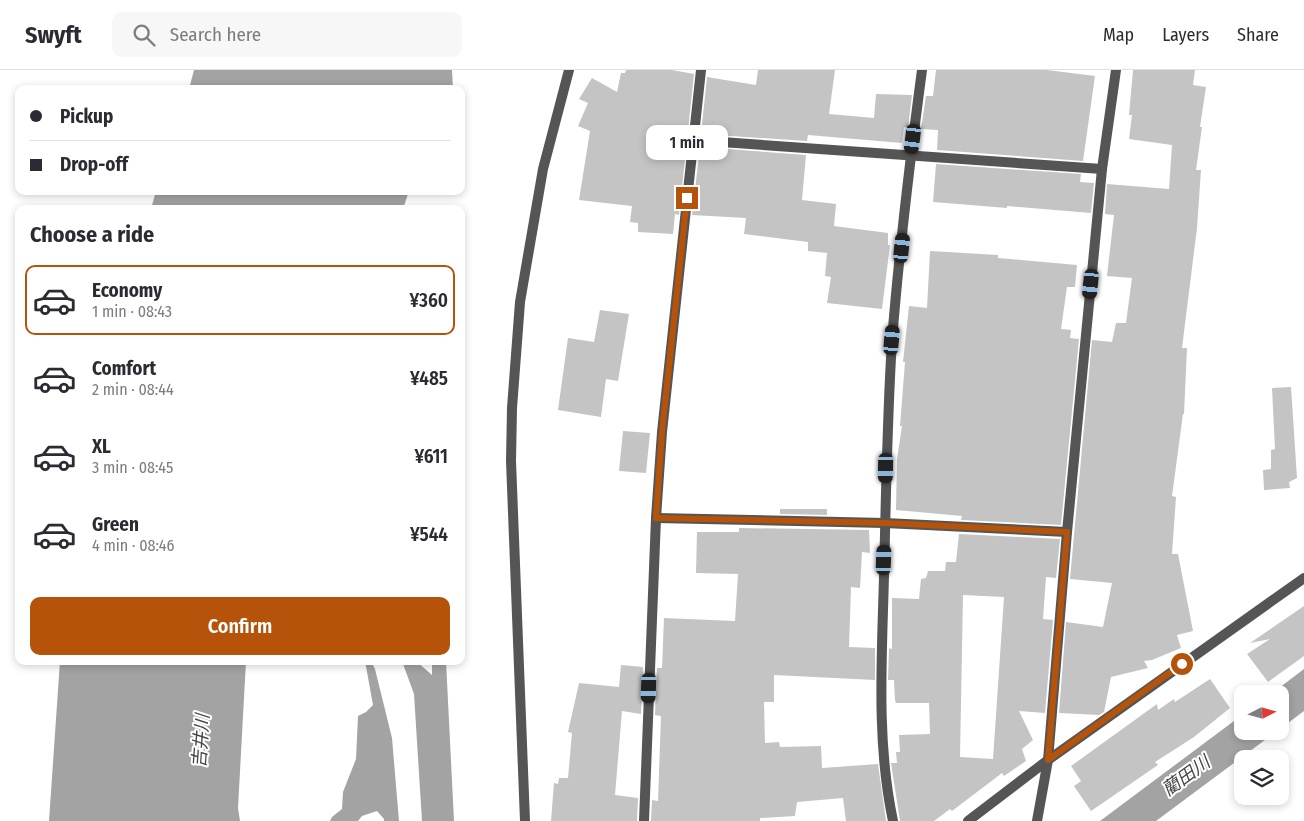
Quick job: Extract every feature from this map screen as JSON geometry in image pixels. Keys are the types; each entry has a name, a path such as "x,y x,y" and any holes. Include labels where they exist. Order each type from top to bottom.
{"street":[{"path":"525,821 511,470 512,408 520,302 542,169 569,70"},
{"path":"644,821 656,518 662,432 701,70"},
{"path":"893,821 887,792 881,710 887,431 892,340 922,70"},
{"path":"1037,821 1048,760 1067,532 1102,169 1116,70"},
{"path":"693,140 911,157 1102,169"},
{"path":"656,518 885,523 1067,532"},
{"path":"968,821 1048,760 1304,578"}],"water":[{"path":"194,70 452,70 453,85 190,85"},
{"path":"155,195 408,195 404,205 152,205"},
{"name":"吉井川","path":"60,665 246,665 238,808 240,821 49,821"},
{"path":"366,665 373,665 375,669 392,738 399,821 384,821 377,811 362,816 358,821 330,821 342,809 343,792 356,759 358,716 366,712 373,705"},
{"path":"403,665 421,665 432,675 432,665 446,665 454,821 422,821 414,694"},
{"path":"1304,669 1304,711 1289,722 1289,685 1283,685"},
{"name":"藺田川","path":"1234,721 1234,740 1265,740 1251,750 1234,750 1234,763 1156,821 1100,821"}],"building":[{"path":"626,70 672,70 694,74 679,215 675,214 673,234 638,232 638,223 630,222 632,206 579,200 590,131 578,126 588,103 579,99 592,78 617,92 621,73 625,73"},
{"path":"758,70 835,70 829,114 874,118 876,94 912,95 908,128 904,127 902,143 808,135 807,141 701,134 707,77 756,85"},
{"path":"936,70 1047,70 1095,76 1083,161 937,150 938,130 921,129 926,96 933,96"},
{"path":"1133,70 1195,70 1193,85 1206,87 1196,170 1201,170 1197,228 1182,348 1187,348 1184,414 1172,496 1176,497 1172,554 1178,554 1193,631 1177,635 1181,648 1152,660 1144,661 1148,668 1111,677 1104,712 1099,715 1059,713 1066,622 1103,627 1112,583 1070,579 1092,340 1112,342 1116,323 1126,323 1132,278 1107,276 1114,215 1105,214 1107,184 1169,189 1172,145 1129,139 1132,115 1129,115"},
{"path":"700,147 806,155 802,200 836,204 834,226 888,233 888,245 890,245 882,309 827,303 831,277 825,276 827,253 808,251 808,242 744,234 746,218 692,215"},
{"path":"936,164 1081,174 1080,182 1094,183 1091,213 933,202"},
{"path":"930,251 998,255 998,258 1077,265 1075,287 1067,287 1061,329 1071,330 1070,338 1079,339 1061,525 961,520 962,516 896,510 897,459 902,426 900,426 905,362 903,362 909,306 927,308"},
{"path":"600,310 629,314 618,381 606,379 601,417 558,410 568,338 594,342"},
{"path":"1291,387 1297,478 1289,482 1290,488 1264,490 1263,470 1271,469 1271,450 1275,449 1272,388"},
{"path":"623,431 650,433 646,473 619,471"},
{"path":"780,509 827,509 827,515 780,514"},
{"path":"739,528 869,530 870,553 862,552 860,588 851,587 849,647 875,648 875,680 774,675 774,702 764,702 765,743 779,742 780,747 821,746 822,768 878,764 886,821 846,821 843,798 797,802 795,816 760,818 760,821 651,821 652,800 658,801 661,716 655,715 657,668 662,668 664,618 735,621 738,574 696,573 697,532 739,532"},
{"path":"959,534 1060,539 1056,578 1046,577 1043,619 1053,620 1045,713 1019,711 1033,740 1022,749 1026,761 1004,776 1002,773 952,811 950,809 934,821 900,821 891,763 897,763 896,752 900,752 899,735 930,734 929,703 896,703 894,680 888,680 889,648 892,649 892,598 919,599 921,579 926,578 928,571 945,571 946,562 956,562","holes":["963,595 1004,597 993,759 960,757"]},
{"path":"1304,606 1304,656 1268,682 1247,654 1270,639 1250,643"},
{"path":"621,665 643,667 641,714 622,711 615,795 638,798 637,821 551,821 554,783 558,784 559,778 568,778 572,733 568,732 579,683 619,687"},
{"path":"1210,679 1230,708 1194,737 1155,762 1158,765 1091,811 1074,786 1081,781 1071,766 1157,704 1158,710 1174,699 1175,702"}],"route":[{"path":"687,198 662,432 656,518 885,523 1067,532 1048,760 1182,664"}]}
